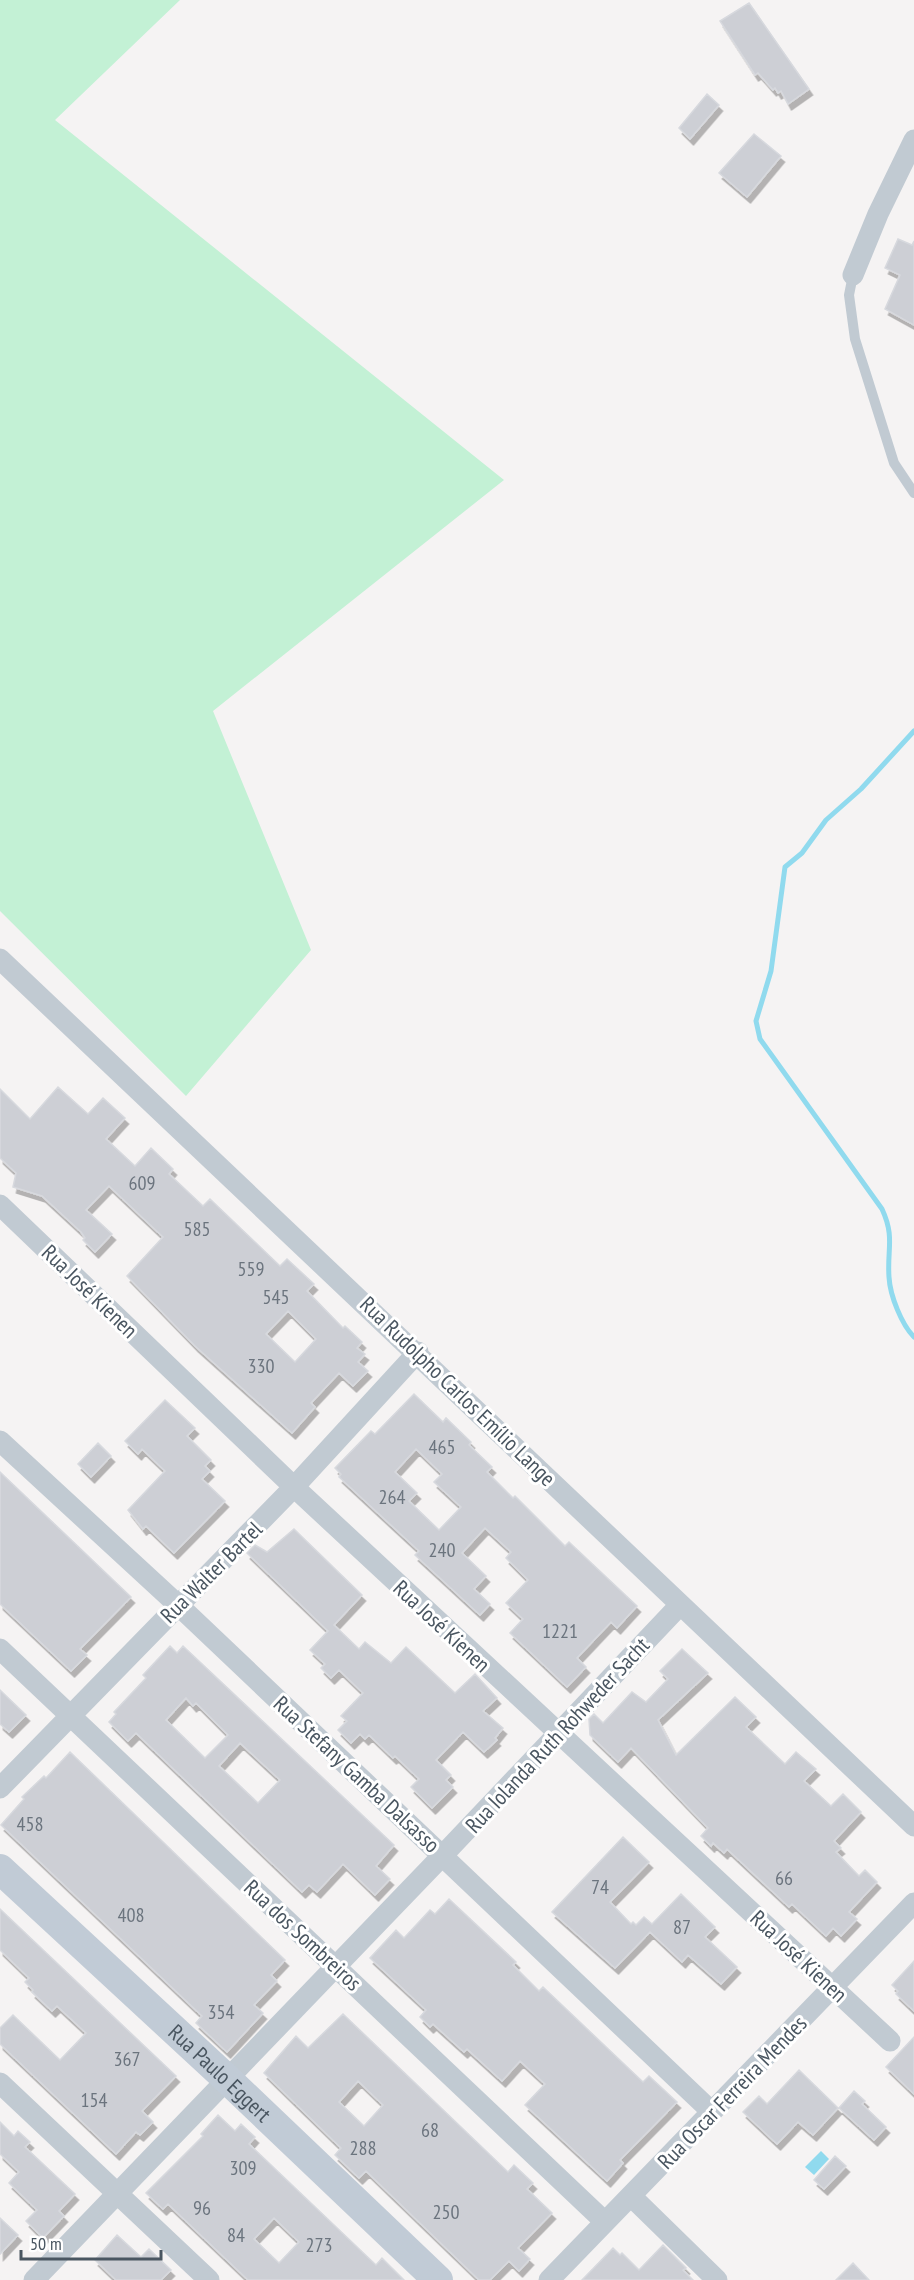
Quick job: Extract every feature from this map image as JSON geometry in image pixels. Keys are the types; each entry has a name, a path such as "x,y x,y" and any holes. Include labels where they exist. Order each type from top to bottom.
{"street":[{"path":"853,275 878,214 914,140"},
{"name":"Rua Rudolpho Carlos Emílio Lange","path":"0,958 418,1352 680,1605 914,1826"},
{"name":"Rua José Kienen","path":"0,1205 294,1487 890,2041"},
{"name":"Rua Walter Bartel","path":"0,1788 294,1487 418,1352"},
{"name":"Rua Stefany Gamba Dalsasso","path":"0,1441 178,1605 711,2111"},
{"name":"Rua Iolanda Ruth Rohweder Sacht","path":"34,2280 680,1605"},
{"name":"Rua dos Sombreiros","path":"0,1649 605,2222"},
{"name":"Rua Paulo Eggert","path":"0,1869 227,2079 438,2280"},
{"name":"Rua Oscar Ferreira Mendes","path":"549,2280 914,1903"},
{"path":"0,2083 209,2280"},
{"path":"631,2196 717,2280"}],"lane":[{"path":"853,275 849,295 855,339 894,463 914,493"}],"green space":[{"path":"0,0 180,0 55,120 504,480 213,711 311,950 186,1096 0,911"}],"water":[{"path":"821,2151 829,2159 814,2175 805,2167"}],"building":[{"path":"749,3 809,89 788,104 781,91 778,93 775,88 773,90 758,73 755,75 720,21"},
{"path":"707,94 719,105 690,139 679,128"},
{"path":"754,134 781,156 747,197 719,173"},
{"path":"898,239 912,245 914,241 914,325 885,309 900,275 885,268"},
{"path":"58,1087 88,1114 103,1098 125,1118 106,1139 135,1166 151,1148 173,1169 169,1174 203,1206 210,1199 280,1266 287,1259 314,1284 307,1291 343,1328 345,1326 362,1342 357,1348 365,1354 358,1362 368,1371 353,1386 339,1373 311,1403 315,1407 292,1433 195,1346 127,1276 163,1237 109,1186 86,1210 112,1234 95,1252 83,1240 85,1238 81,1232 42,1196 13,1187 16,1173 0,1158 0,1089 30,1119","holes":["288,1311 316,1339 295,1362 266,1334"]},
{"path":"414,1394 443,1422 446,1418 471,1442 469,1445 492,1467 487,1472 513,1498 515,1496 565,1546 569,1542 637,1606 617,1628 611,1622 577,1658 586,1667 567,1687 510,1633 523,1619 506,1603 528,1580 506,1558 511,1552 485,1528 462,1553 486,1576 474,1589 490,1604 480,1615 415,1555 419,1551 339,1477 341,1474 335,1468 371,1431 375,1434","holes":["416,1449 442,1474 434,1482 461,1507 439,1530 409,1501 417,1493 395,1472"]},
{"path":"165,1400 195,1428 187,1436 211,1460 205,1466 210,1471 202,1479 225,1501 174,1553 146,1526 143,1529 128,1510 165,1471 142,1449 138,1454 125,1441"},
{"path":"98,1443 111,1456 91,1477 78,1464"},
{"path":"0,1472 131,1597 80,1649 87,1655 71,1671 0,1604"},
{"path":"294,1529 362,1595 334,1625 359,1649 365,1642 391,1663 406,1647 455,1693 475,1674 497,1698 483,1711 503,1728 495,1738 497,1740 484,1752 463,1732 436,1760 451,1775 446,1780 453,1787 432,1808 411,1787 419,1779 395,1756 393,1758 369,1735 365,1739 360,1734 351,1743 338,1730 347,1721 341,1716 363,1693 339,1670 331,1678 321,1668 325,1664 310,1650 328,1631 247,1553 255,1545 267,1552"},
{"path":"170,1646 177,1653 183,1646 394,1845 376,1866 390,1879 375,1895 343,1864 317,1892 309,1885 302,1892 136,1733 128,1741 109,1722 116,1714 114,1712 146,1678 143,1675","holes":["186,1698 193,1706 196,1703 228,1735 205,1758 166,1720","240,1743 280,1780 258,1803 219,1766"]},
{"path":"682,1649 708,1673 658,1720 676,1755 735,1697 756,1717 746,1727 785,1764 796,1752 816,1769 804,1781 831,1806 843,1794 861,1812 834,1841 841,1848 836,1852 859,1876 865,1870 877,1882 849,1912 857,1919 841,1936 833,1928 826,1936 792,1904 789,1907 727,1849 724,1853 713,1843 711,1846 701,1836 708,1828 631,1748 618,1762 590,1735 589,1719 594,1714 603,1723 632,1692 646,1702 668,1679 660,1671"},
{"path":"0,1690 26,1715 9,1732 0,1724"},
{"path":"70,1752 285,1960 271,1975 277,1981 254,2005 263,2013 227,2052 196,2023 202,2016 1,1825 24,1799 22,1797 44,1776 46,1778"},
{"path":"623,1837 649,1862 610,1902 631,1924 633,1922 636,1925 644,1917 652,1924 681,1894 715,1927 705,1937 737,1967 721,1984 688,1955 682,1962 650,1932 615,1968 552,1912"},
{"path":"449,1899 516,1962 513,1965 539,1991 543,1987 643,2082 649,2076 677,2102 620,2160 623,2163 607,2181 525,2105 545,2084 520,2061 502,2081 467,2049 464,2052 433,2024 430,2027 420,2017 426,2010 370,1958 396,1930 404,1938 430,1910 435,1914"},
{"path":"0,1909 176,2076 142,2111 153,2122 140,2135 136,2132 116,2154 0,2044 0,2028 13,2015 60,2060 86,2033 57,2006 52,2011 32,1992 33,1990 25,1982 29,1978 0,1950"},
{"path":"914,1961 914,2011 896,1994 898,1991 892,1985"},
{"path":"343,2014 508,2172 514,2165 533,2183 527,2189 552,2213 518,2248 530,2259 519,2271 509,2261 490,2280 479,2280 366,2171 359,2178 335,2155 341,2148 264,2073 296,2036 308,2048","holes":["358,2081 383,2105 364,2126 339,2102"]},
{"path":"914,2037 914,2094 886,2067"},
{"path":"799,2070 838,2108 813,2135 798,2122 777,2144 743,2112 759,2096 767,2104"},
{"path":"854,2091 865,2101 862,2104 886,2127 874,2140 839,2108"},
{"path":"218,2115 235,2131 241,2124 255,2137 249,2144 376,2265 382,2258 404,2280 248,2280 168,2204 163,2209 146,2193 203,2136 201,2134","holes":["274,2218 299,2242 279,2263 254,2239"]},
{"path":"0,2122 14,2136 18,2131 30,2142 25,2147 75,2194 59,2211 64,2216 43,2238 26,2221 37,2210 9,2183 19,2172 0,2154"},
{"path":"835,2156 846,2166 824,2189 814,2180"},
{"path":"0,2218 18,2235 0,2254"},
{"path":"117,2235 141,2257 149,2249 171,2270 161,2280 116,2280 95,2260"},
{"path":"663,2245 686,2268 683,2270 693,2280 582,2280 613,2248 620,2255 622,2253 639,2270"},
{"path":"853,2263 869,2280 836,2280"}],"waterway":[{"path":"914,731 861,789 826,820 802,853 785,867 771,971 756,1021 760,1039 882,1209 889,1235 889,1277 892,1293 901,1318 914,1337"}]}
